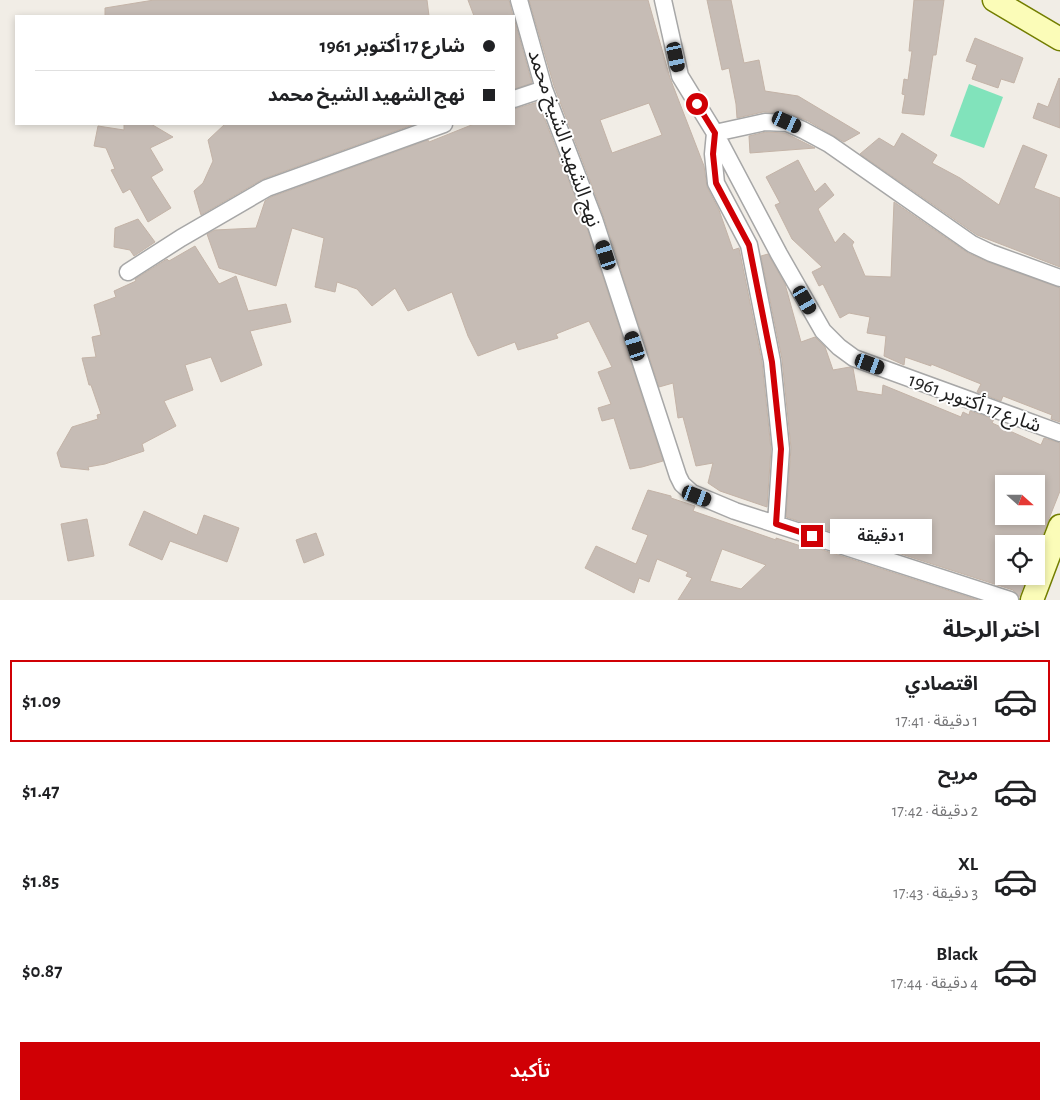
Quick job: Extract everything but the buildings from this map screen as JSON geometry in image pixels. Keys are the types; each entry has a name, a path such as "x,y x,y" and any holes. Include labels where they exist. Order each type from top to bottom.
{"main road":[{"path":"994,0 1060,39"},
{"path":"1032,600 1060,526"}],"street":[{"name":"نهج الشهيد الشيخ محمد","path":"519,0 544,89 594,219 658,418 682,484 697,496 776,524 1010,600"},
{"name":"شارع 17 أكتوبر 1961","path":"664,0 680,76 715,133 779,254 823,331 838,348 854,358 1060,433"},
{"path":"515,99 544,89"},
{"path":"776,524 781,449 772,362 749,245 716,183 713,154 715,133 765,122 787,122 828,144 972,244 991,253 1060,278"},
{"path":"128,272 181,238 267,188 441,125"}],"green space":[{"path":"969,84 1003,97 984,148 950,136"}],"route":[{"path":"697,104 715,133 713,154 716,183 749,245 772,362 781,449 776,524 812,536"}]}
